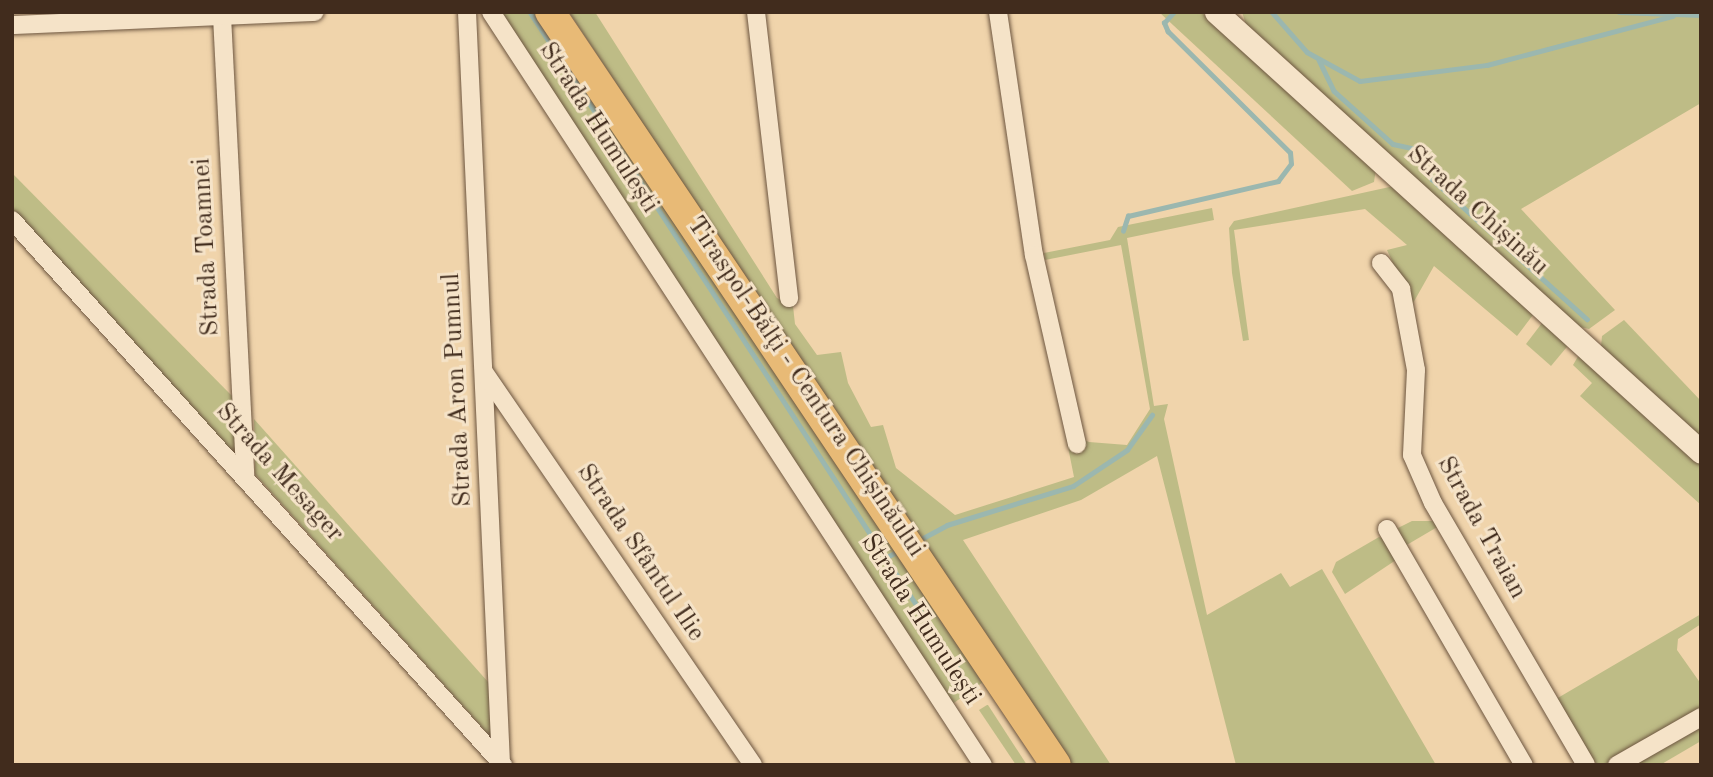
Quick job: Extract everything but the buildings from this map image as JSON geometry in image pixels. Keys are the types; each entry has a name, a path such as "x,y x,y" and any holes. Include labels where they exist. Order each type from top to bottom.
{"highway":[{"name":"Tiraspol-Bălţi - Centura Chișinăului","path":"550,12 1056,765"}],"street":[{"path":"14,20 315,12"},
{"name":"Strada Aron Pumnul","path":"467,12 502,764"},
{"name":"Strada Humulești","path":"491,12 983,765"},
{"path":"756,12 789,298"},
{"path":"999,12 1034,255 1077,444"},
{"name":"Strada Chișinău","path":"1219,13 1701,452"},
{"name":"Strada Toamnei","path":"222,16 245,475"},
{"name":"Strada Mesager","path":"12,220 245,475 502,764"},
{"name":"Strada Traian","path":"1381,263 1401,289 1414,357 1412,455 1433,503 1586,765"},
{"name":"Strada Sfântul Ilie","path":"484,371 753,765"},
{"path":"1387,528 1524,765"},
{"path":"1617,765 1701,717"}],"shaded area":[{"path":"498,12 544,12 986,680 951,705"},
{"path":"569,12 595,12 777,298 793,306 795,324 817,355 841,352 848,383 871,427 883,425 896,468 955,515 1074,477 1065,432 1089,442 1127,445 1150,409 1121,245 1045,260 1044,253 1110,240 1118,227 1212,208 1214,220 1127,238 1154,406 1168,404 1164,419 1207,615 1281,573 1290,587 1322,569 1436,765 1236,765 1157,456 1081,500 963,540 1111,765 1067,765"},
{"path":"1159,12 1201,12 1376,169 1374,182 1352,191"},
{"path":"1242,12 1701,12 1701,103 1521,209 1615,310 1589,329 1576,326 1248,31"},
{"path":"12,173 235,399 237,457 12,211"},
{"path":"1394,186 1536,311 1517,336 1434,266 1412,305 1387,250 1407,245 1365,209 1234,230 1249,340 1243,341 1232,273 1229,228 1234,221"},
{"path":"1545,319 1571,342 1551,366 1526,344"},
{"path":"1624,320 1701,401 1701,439 1601,346 1602,336"},
{"path":"1580,353 1701,463 1701,505 1580,396 1592,383 1573,365"},
{"path":"254,419 489,683 495,742 255,474"},
{"path":"1412,521 1434,521 1439,526 1405,546 1398,528"},
{"path":"1379,537 1389,541 1399,558 1345,594 1332,572 1336,562"},
{"path":"1701,614 1701,624 1678,639 1677,650 1701,684 1701,711 1607,765 1597,765 1556,699"},
{"path":"988,705 1027,765 1016,765 979,710"},
{"path":"1701,722 1701,741 1660,765 1625,765"}],"waterway":[{"path":"530,12 957,667"},
{"path":"1123,231 1128,216 1278,181 1291,164 1290,153 1168,32 1164,23 1174,12"},
{"path":"1272,12 1307,52 1360,81 1487,65 1673,16"},
{"path":"1619,12 1701,15"},
{"path":"1319,60 1334,91 1393,144 1416,149 1432,179 1587,319"},
{"path":"923,538 947,525 1073,486 1127,450 1152,415"},
{"path":"885,558 897,552"}]}
